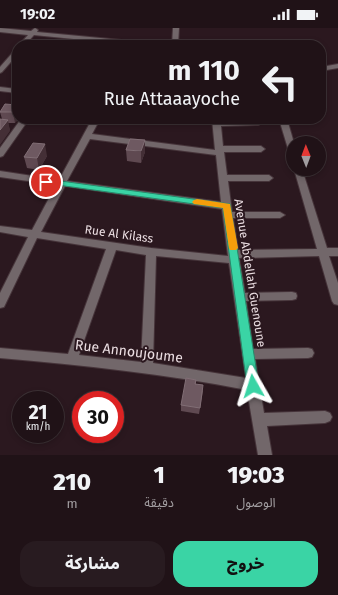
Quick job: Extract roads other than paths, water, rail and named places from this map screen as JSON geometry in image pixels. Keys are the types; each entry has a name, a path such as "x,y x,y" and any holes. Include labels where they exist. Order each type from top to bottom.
{"street":[{"path":"175,40 176,28"},
{"path":"0,30 35,31 102,40"},
{"path":"27,40 35,31"},
{"path":"0,71 12,57"},
{"path":"326,68 338,66"},
{"path":"0,89 12,90"},
{"path":"0,154 21,124"},
{"path":"0,304 34,235 93,124"},
{"name":"Avenue Abdellah Guenoune","path":"216,124 227,210 258,420 265,455"},
{"path":"285,124 288,136"},
{"path":"6,126 18,128"},
{"path":"87,136 219,151 261,149"},
{"path":"0,174 227,210 280,215"},
{"path":"300,176 338,301"},
{"path":"223,178 269,178"},
{"name":"Rue Al Kilass","path":"0,229 151,252 235,257 338,252"},
{"path":"72,359 112,246"},
{"path":"147,367 151,252"},
{"path":"241,297 292,296"},
{"name":"Rue Annoujoume","path":"0,353 147,367 253,386"},
{"path":"249,354 308,353"},
{"path":"258,420 325,417"}]}
